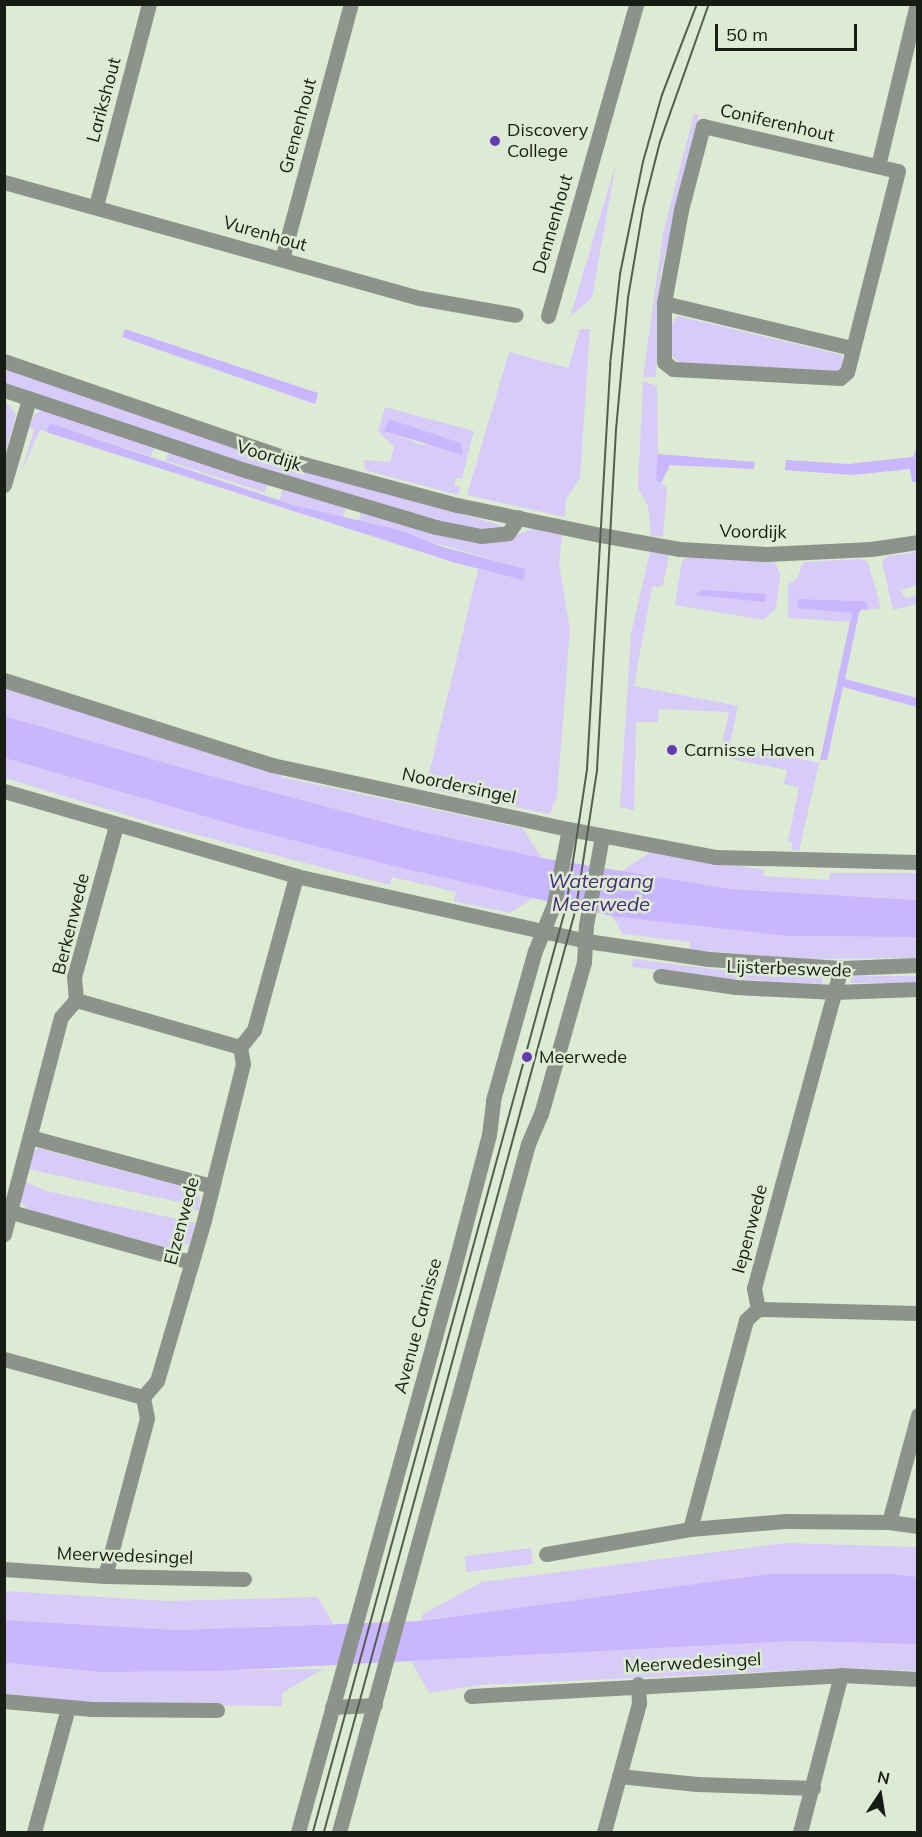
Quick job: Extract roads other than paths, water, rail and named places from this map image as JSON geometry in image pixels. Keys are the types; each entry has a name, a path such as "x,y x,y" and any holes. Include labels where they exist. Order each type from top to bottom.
{"street":[{"name":"Larikshout","path":"96,206 149,4"},
{"name":"Grenenhout","path":"282,259 351,4"},
{"name":"Dennenhout","path":"548,316 636,4"},
{"path":"878,166 917,4"},
{"name":"Coniferenhout","path":"703,126 898,171 851,348 847,372 840,378 674,369 664,362 664,303 681,210 703,126"},
{"name":"Vurenhout","path":"4,182 420,298 516,315"},
{"path":"664,303 851,348"},
{"name":"Voordijk","path":"4,361 300,463 519,518 679,549 766,554 872,549 918,542"},
{"name":"Voordijk","path":"4,390 436,527 481,536 508,533 519,518"},
{"path":"4,485 29,399"},
{"name":"Noordersingel","path":"4,680 272,765 569,830 716,857 918,862"},
{"path":"4,791 116,826 296,876 587,942 709,959 841,968 918,965"},
{"name":"Berkenwede","path":"4,1234 62,1017 76,1000 74,977 116,826"},
{"name":"Avenue Carnisse","path":"298,1833 342,1668 404,1456 489,1135 493,1100 542,933 554,904 569,830"},
{"path":"339,1833 528,1144 541,1114 587,942 588,911 602,836"},
{"path":"76,1000 240,1047 254,1030 296,876"},
{"name":"Iepenwede","path":"758,1309 754,1288 841,968"},
{"name":"Lijsterbeswede","path":"660,976 736,987 835,992 918,989"},
{"name":"Elzenwede","path":"143,1397 157,1382 191,1262 243,1064 240,1047"},
{"path":"30,1137 212,1186"},
{"path":"11,1212 191,1262"},
{"path":"690,1529 746,1320 758,1309 918,1312"},
{"path":"4,1359 143,1397 147,1418 105,1576"},
{"path":"889,1522 918,1414"},
{"path":"546,1554 690,1529 786,1521 889,1522 918,1526"},
{"name":"Meerwedesingel","path":"4,1569 105,1576 244,1579"},
{"path":"800,1833 841,1676"},
{"name":"Meerwedesingel","path":"471,1696 638,1684 841,1676 918,1679"},
{"path":"603,1833 639,1703 638,1684"},
{"path":"4,1701 68,1708 217,1710"},
{"path":"332,1707 375,1705"},
{"path":"34,1833 68,1708"},
{"path":"620,1776 697,1784 813,1788"}],"water":[{"path":"125,329 318,393 315,404 122,337"},
{"path":"389,419 461,443 463,455 384,431"},
{"path":"50,423 293,505 399,530 443,547 526,569 523,580 456,563 46,432"},
{"path":"658,454 755,462 754,469 670,465 661,483 656,480"},
{"path":"917,458 917,482 912,482 910,469 852,475 785,470 786,460 849,464"},
{"path":"703,590 766,594 765,602 696,595"},
{"path":"798,599 867,601 867,610 862,609 859,613 845,679 917,698 917,707 843,687 827,760 820,760 852,613 797,608"},
{"name":"Watergang Meerwede","path":"5,716 204,774 418,831 542,858 730,889 917,900 917,937 787,936 612,916 402,868 241,827 5,758"},
{"path":"768,1574 892,1574 918,1577 917,1644 794,1641 218,1671 101,1672 5,1663 4,1620 178,1630 421,1621"}],"waterway":[{"path":"916,458 918,451"}],"tram line":[{"path":"313,1832 566,907 587,769 610,365 620,274 643,162 662,95 697,4"},
{"path":"324,1832 576,908 597,770 616,430 628,298 643,209 660,142 709,4"}],"place":[{"name":"Discovery College","path":"495,141"},
{"name":"Carnisse Haven","path":"672,750"},
{"name":"Meerwede","path":"527,1057"}]}
